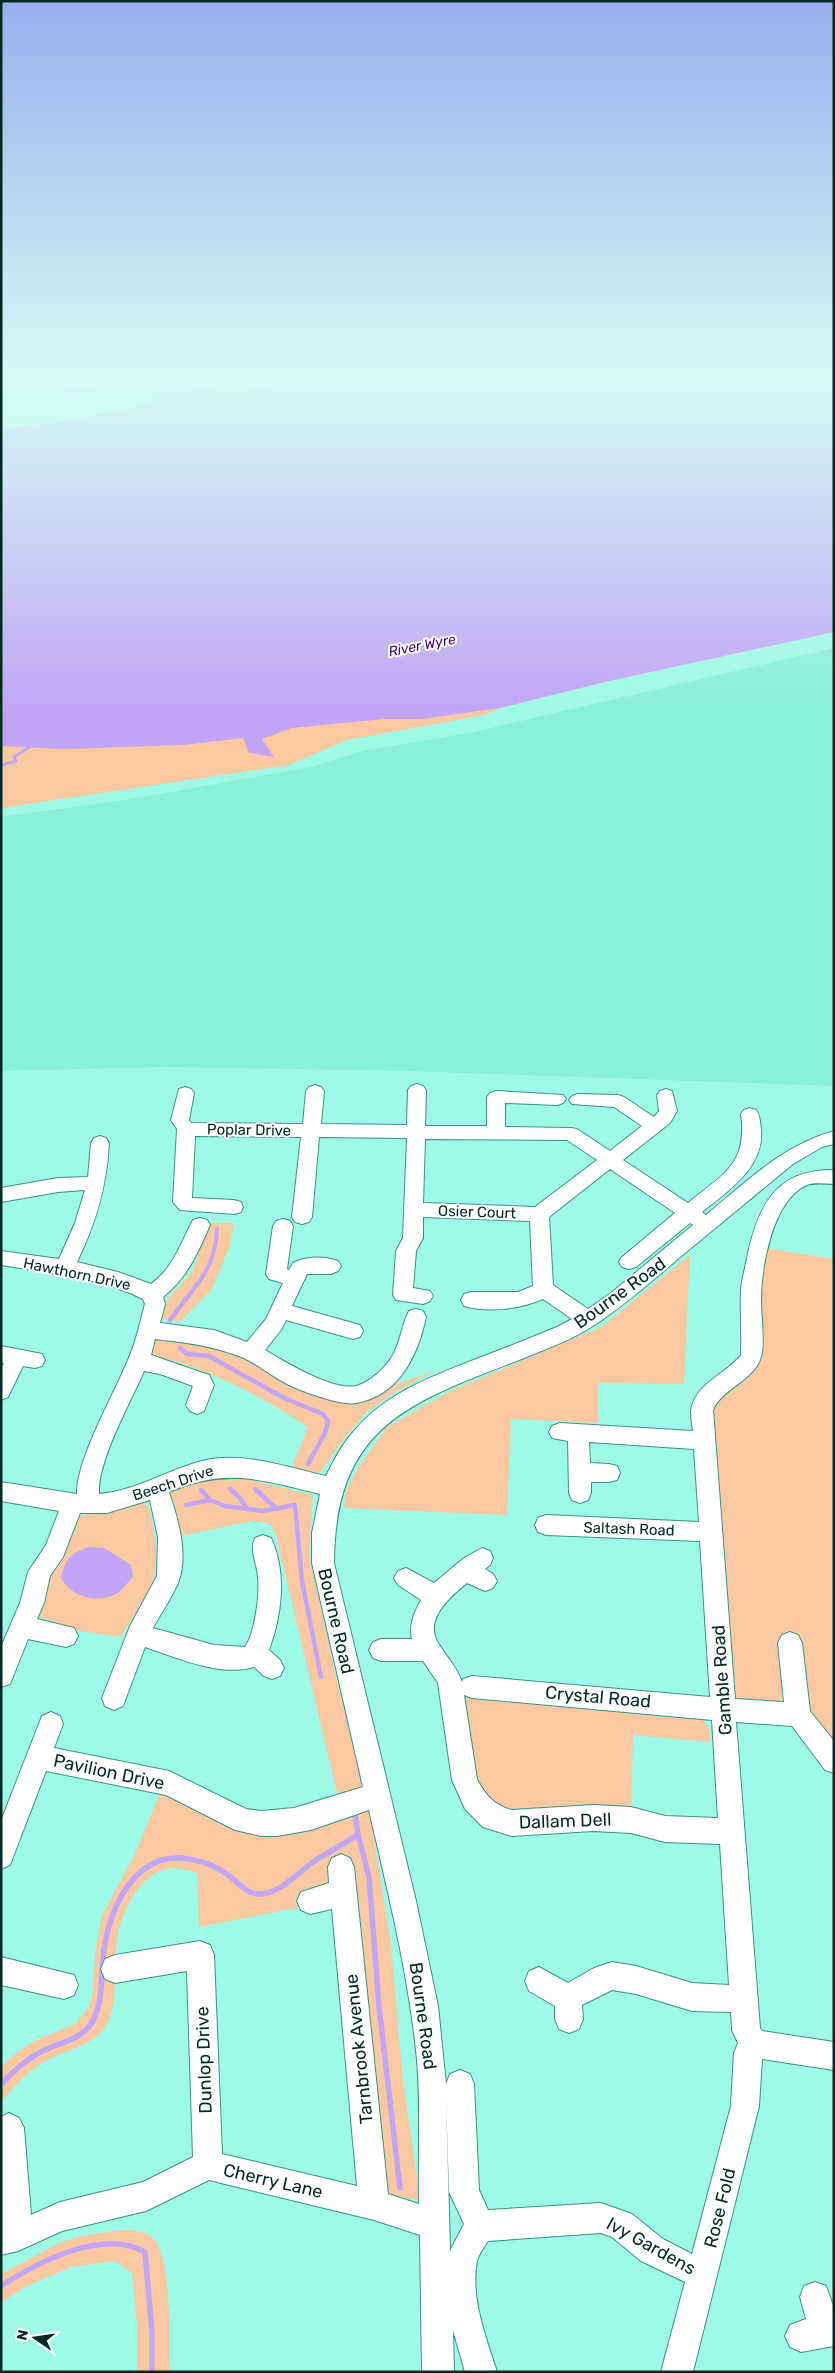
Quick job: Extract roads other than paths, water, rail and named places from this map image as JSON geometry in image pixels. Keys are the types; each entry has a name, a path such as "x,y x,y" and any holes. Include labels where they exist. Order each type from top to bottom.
{"street":[{"path":"417,1090 413,1238 406,1251 403,1295 423,1296"},
{"name":"Poplar Drive","path":"302,1217 315,1091"},
{"name":"Poplar Drive","path":"185,1093 180,1120 186,1129 182,1202 187,1205 234,1207"},
{"path":"543,1289 539,1214 664,1119 668,1110 666,1095"},
{"path":"496,1134 496,1098 558,1099"},
{"path":"578,1100 618,1101 654,1126"},
{"path":"629,1262 698,1219 735,1175 748,1157 754,1138 750,1114"},
{"name":"Poplar Drive","path":"186,1129 571,1134 698,1219"},
{"name":"Bourne Road","path":"438,2372 431,2062 424,2006 403,1901 323,1563 322,1538 325,1511 332,1487 348,1454 384,1413 407,1397 428,1387 564,1333 588,1319 618,1298 698,1219 786,1160 816,1142 834,1137"},
{"path":"64,1268 84,1230 97,1183 100,1143"},
{"path":"751,1338 751,1290 759,1247 772,1207 784,1192 797,1182 812,1177 834,1177"},
{"path":"1,1195 58,1185 97,1183"},
{"name":"Osier Court","path":"414,1210 539,1214"},
{"path":"1,1676 32,1603 39,1572 55,1550 81,1504 95,1459 138,1361 155,1304 152,1294 178,1273 200,1225"},
{"path":"283,1226 276,1274 295,1279"},
{"name":"Hawthorn Drive","path":"1,1258 64,1268 139,1287 152,1294"},
{"path":"251,1352 282,1311 302,1267 331,1266"},
{"path":"471,1300 523,1300 535,1296 543,1289"},
{"path":"543,1289 588,1319"},
{"path":"282,1311 352,1330"},
{"path":"148,1330 214,1338 251,1352 295,1378 342,1394 355,1395 383,1382 398,1364 410,1343 416,1317"},
{"name":"Gamble Road","path":"751,1338 751,1357 745,1367 705,1399 702,1410 746,2030 752,2042"},
{"path":"1,1392 18,1357"},
{"path":"138,1361 162,1366 202,1381 204,1385 197,1405"},
{"path":"608,1473 580,1482 569,1432 704,1441"},
{"name":"Beech Drive","path":"1,1491 81,1504 120,1501 204,1470 228,1468 332,1487"},
{"path":"114,1698 138,1634 155,1601 166,1586 170,1569 169,1527 157,1488"},
{"name":"Saltash Road","path":"546,1525 712,1532"},
{"path":"138,1634 220,1658 238,1660 252,1656 264,1660 270,1580 263,1545"},
{"name":"Dallam Dell","path":"478,1570 436,1598 422,1624 422,1632 430,1650 445,1670 450,1681 465,1780 474,1800 492,1818 512,1823 593,1818 631,1820 665,1828 732,1831"},
{"path":"406,1578 436,1598"},
{"path":"22,1627 66,1636"},
{"path":"790,1643 798,1715 834,1762"},
{"path":"381,1650 430,1650"},
{"name":"Crystal Road","path":"472,1686 724,1710 798,1715"},
{"name":"Pavilion Drive","path":"1,1856 51,1724"},
{"name":"Pavilion Drive","path":"39,1758 169,1783 244,1821 255,1824 300,1820 377,1795"},
{"name":"Tarnbrook Avenue","path":"310,1901 342,1880 374,2205"},
{"name":"Dunlop Drive","path":"115,1969 200,1947 208,2165"},
{"path":"1,1971 64,1985"},
{"path":"539,1981 568,2009 604,1978 612,1976 636,1980 692,1997 744,1999"},
{"path":"752,2042 770,2047 817,2051 834,2056"},
{"name":"Rose Fold","path":"677,2372 745,2106 748,2053 752,2042"},
{"path":"460,2084 464,2192 480,2226 462,2261 461,2284 465,2312 481,2372"},
{"path":"10,2128 10,2238"},
{"name":"Cherry Lane","path":"10,2238 60,2217 146,2196 208,2165 374,2205 434,2224"},
{"name":"Ivy Gardens","path":"480,2226 602,2218 621,2225 652,2250 703,2274"},
{"path":"815,2297 820,2332"}],"water":[{"name":"River Wyre","path":"1,491 834,491 834,632 609,681 500,708 422,719 385,719 292,728 262,739 274,757 249,753 243,738 183,745 65,749 1,746"},
{"path":"89,1547 104,1548 131,1565 133,1577 116,1594 100,1598 85,1597 71,1590 61,1578 67,1562 73,1554"}],"waterway":[{"path":"1,765 16,761 14,757 31,746"},
{"path":"188,1296 200,1281 209,1265 215,1248 217,1229"},
{"path":"170,1320 189,1295"},
{"path":"180,1348 187,1354 209,1356 284,1398 323,1414 328,1421 325,1433 308,1464"},
{"path":"230,1489 240,1498 247,1509"},
{"path":"255,1489 276,1508"},
{"path":"201,1490 210,1500"},
{"path":"186,1505 210,1500"},
{"path":"210,1500 225,1506 247,1509"},
{"path":"276,1508 295,1505 302,1581 321,1677"},
{"path":"247,1509 263,1511 276,1508"},
{"path":"355,1815 358,1834"},
{"path":"1,2084 28,2060 45,2050 74,2038 91,2024 100,2000 103,1958 112,1918 124,1892 132,1881 152,1864 161,1860 191,1859 219,1869 250,1892 267,1893 282,1886 316,1860 358,1834"},
{"path":"358,1834 369,1877 379,2006 400,2188"},
{"path":"1,2286 52,2258 91,2246 110,2244 128,2246 145,2252 152,2332 152,2372"}]}
